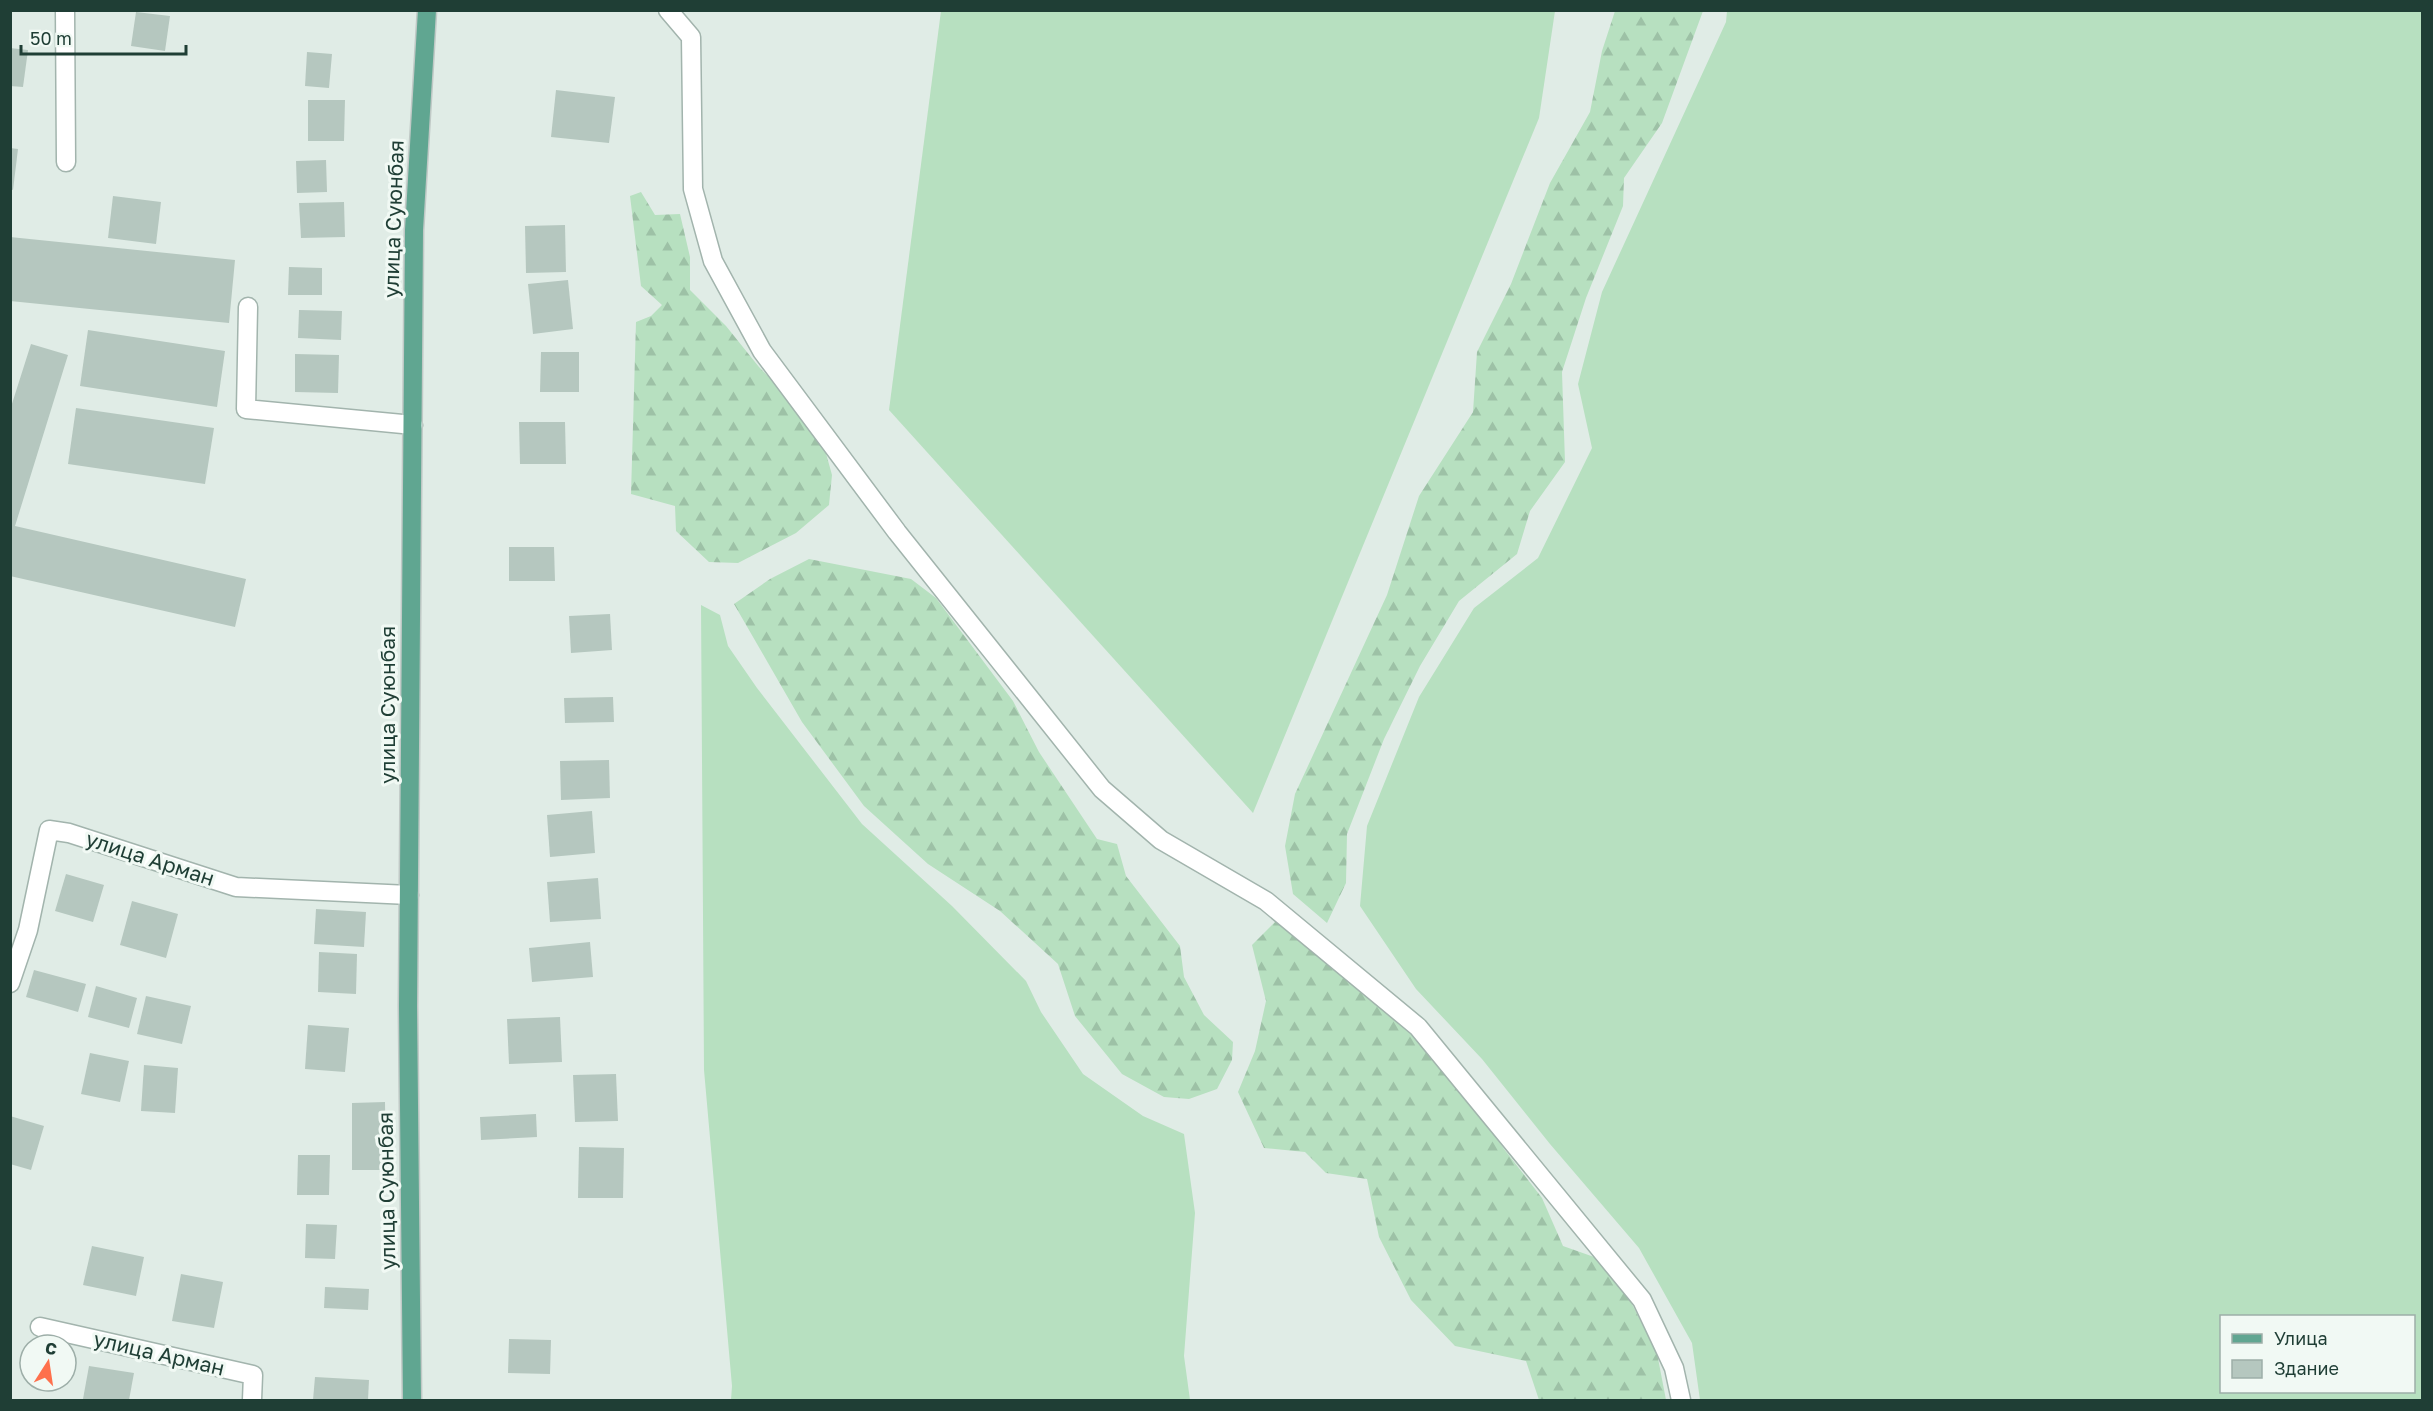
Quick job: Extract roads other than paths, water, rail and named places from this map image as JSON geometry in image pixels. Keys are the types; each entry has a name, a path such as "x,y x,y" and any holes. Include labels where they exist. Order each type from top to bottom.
{"main road":[{"name":"улица Суюнбая","path":"412,1401 409,895 414,230 428,10"}],"street":[{"path":"65,10 66,162"},
{"path":"668,10 691,38 693,189 713,261 762,351 897,532 1101,789 1161,840 1266,901 1418,1027 1642,1300 1674,1368 1681,1401"},
{"path":"248,307 246,409 413,425"},
{"name":"улица Арман","path":"10,983 28,930 50,830 69,833 236,887 409,895"},
{"name":"улица Арман","path":"40,1327 254,1375 252,1401"}]}
